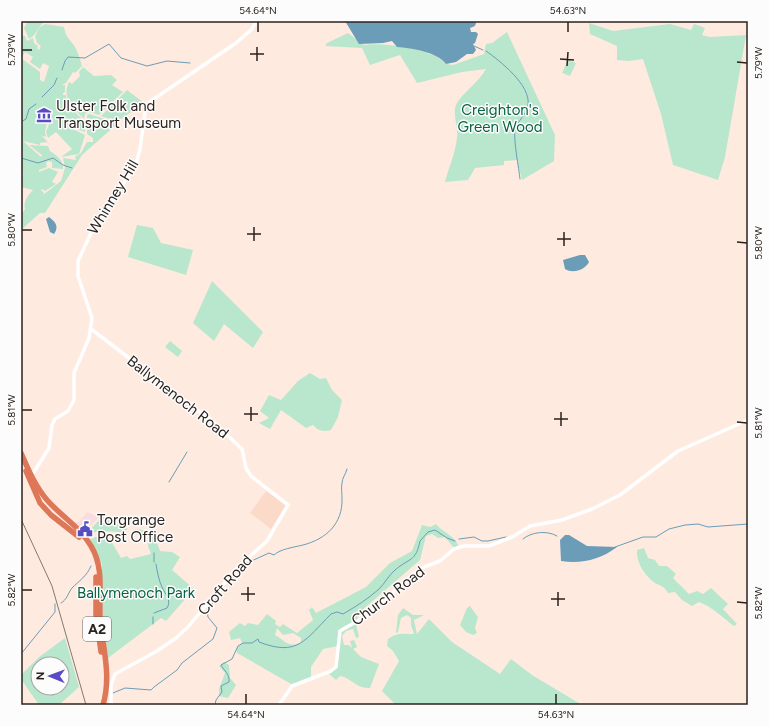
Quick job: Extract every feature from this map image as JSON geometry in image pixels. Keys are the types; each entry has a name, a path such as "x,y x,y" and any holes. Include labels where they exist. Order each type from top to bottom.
{"highway":[{"name":"A2","path":"21,454 36,496 46,510 80,538 96,561 96,625 104,674 99,705"},
{"name":"A2","path":"29,476 50,504 89,542 100,570 100,615 107,674 103,705"},
{"path":"46,510 50,504"}],"street":[{"name":"Whinney Hill","path":"29,476 34,472 49,448 52,425 55,419 67,412 73,403 75,392 74,373 86,345 91,329 92,318 78,276 78,259 97,220 113,200 136,164 148,103 236,43 251,30 257,21"},
{"name":"Ballymenoch Road","path":"91,329 207,416 242,449 246,468 251,476 288,505"},
{"name":"Church Road","path":"279,705 292,686 331,671 336,667 340,631 366,616 419,569 440,561 458,548 489,546 510,538 530,526 572,517 612,500 678,451 748,420"},
{"name":"Croft Road","path":"111,705 111,685 115,674 158,650 176,638 188,627 237,568 267,541 288,505"}],"shaded area":[{"path":"266,491 286,505 271,529 250,513"},
{"path":"87,512 99,517 84,533 74,522 79,522"}],"green space":[{"path":"28,21 44,21 29,39 24,28"},
{"path":"589,23 613,31 670,24 691,30 694,24 705,28 702,35 710,37 746,35 725,157 718,180 673,165 661,114 643,59 629,61 617,60 617,46 590,34"},
{"path":"45,24 64,27 65,33 76,49 82,66 75,73 73,72 66,83 62,85 65,85 65,92 63,95 66,95 67,104 85,122 85,132 63,124 85,135 79,154 61,157 72,149 56,132 48,138 46,132 52,116 49,113 45,132 46,137 41,135 47,141 49,145 47,142 40,143 40,145 23,141 41,157 42,155 29,145 48,146 50,151 59,158 62,163 63,169 52,168 52,162 48,161 46,163 47,167 39,170 39,172 49,168 58,172 52,182 56,184 45,191 42,189 41,190 44,193 43,195 61,181 65,168 63,158 76,160 75,157 81,153 87,142 93,142 93,138 87,134 87,115 89,114 118,123 82,155 45,213 40,213 21,230 21,215 25,209 26,199 33,190 21,187 21,175 25,174 22,174 23,172 21,171 21,58 40,72 40,80 44,82 49,66 43,63 40,69 30,62 33,57 25,52 22,57 21,35 25,36 27,41 33,38 34,43 38,46 37,48 39,50 41,46 37,43 35,36 40,27"},
{"name":"Creighton's Green Wood","path":"507,32 555,135 554,161 522,180 517,160 504,161 504,165 475,168 468,180 445,182 457,138 455,113 456,105 486,69 462,72 417,83 400,55 370,65 362,48 325,46 327,43 348,33 364,45 372,44 408,48 431,54 446,64 453,65 484,54 486,44 492,43"},
{"path":"568,60 576,63 570,76 562,73"},
{"path":"83,67 94,76 111,75 117,80 112,85 123,92 99,115 89,112 85,114 84,119 73,107 67,93 69,82 72,84 80,76 79,72"},
{"path":"127,90 144,103 118,121 101,116"},
{"path":"137,225 153,228 161,243 193,250 186,275 128,257"},
{"path":"212,281 263,332 253,348 224,324 214,341 193,323"},
{"path":"170,341 182,351 178,357 165,347"},
{"path":"310,373 320,379 326,378 332,390 342,400 338,417 331,430 325,431 317,429 313,425 306,428 281,410 270,429 259,423 269,418 260,411 269,395 281,400 298,381"},
{"path":"102,517 128,529 121,532 98,531 87,535 86,534"},
{"path":"436,524 455,540 458,546 454,548 445,537 438,538 432,534 426,536 420,560 360,612 357,616 359,621 345,626 338,631 338,646 323,649 311,667 311,677 293,685 237,653 236,649 242,643 240,638 231,640 229,632 240,623 245,626 248,623 258,625 267,614 276,621 275,624 280,627 283,624 297,633 313,620 309,610 312,607 316,613 366,587 390,563 412,551 422,525 430,527","holes":["277,628 283,635 293,633 301,638 301,642 293,645 287,643 275,635"]},
{"name":"Ballymenoch Park","path":"137,529 153,532 160,551 172,552 180,557 172,570 194,589 166,621 161,618 108,658 101,600 102,564 89,540 95,537 110,539 121,558 127,556 130,559 151,554 148,546 148,536 140,536 133,532 133,530"},
{"path":"644,548 648,558 655,560 659,566 667,566 676,574 673,578 689,594 697,591 703,594 711,588 728,604 723,609 737,624 734,626 713,610 699,602 692,606 682,600 675,592 668,593 664,588 653,581 647,576 639,562 637,550"},
{"path":"470,606 478,617 475,628 477,633 473,635 466,632 460,625 467,608"},
{"path":"403,608 413,615 424,615 414,620 417,634 429,619 452,642 500,674 511,659 532,675 582,705 396,705 382,691 399,661 393,651 387,646 388,639 398,634 414,634 411,625 411,618 407,615 401,618 398,632 396,633 398,615"},
{"path":"356,624 359,637 356,638 353,629 346,631 342,636 344,645 349,645 352,648 350,641 354,640 357,647 353,649 361,657 379,664 370,688 361,687 340,676 336,680 328,673 337,667 338,635 346,628"},
{"path":"65,638 79,687 70,695 70,656 40,656"},
{"path":"224,662 229,665 230,678 236,685 228,698 219,696 219,689 225,673 219,666"},
{"path":"30,666 30,692 21,679 21,675"},
{"path":"33,696 69,696 59,705 39,705"}],"water":[{"path":"345,21 474,21 476,23 475,26 470,28 471,32 476,32 478,34 475,43 473,44 476,50 473,54 467,54 456,62 446,64 437,56 410,48 397,47 392,41 359,44"},
{"path":"49,217 56,225 54,234 50,232 46,219"},
{"path":"585,255 589,262 585,267 575,271 565,269 563,260"},
{"path":"565,535 569,535 587,546 617,547 604,555 590,560 576,562 561,561 560,540"}],"waterway":[{"path":"62,70 68,57 85,58 109,44 121,58 147,66 167,61 190,63"},
{"path":"474,46 483,50"},
{"path":"486,51 513,74 520,82 528,97 527,109 515,129 515,146 520,179"},
{"path":"42,97 54,85 57,78"},
{"path":"21,122 26,119 29,109 36,104"},
{"path":"21,158 38,163 53,158 63,165 72,168"},
{"path":"169,482 187,452"},
{"path":"245,564 269,553 274,555 284,550 319,539 332,529 340,515 342,507 342,481 347,469"},
{"path":"615,547 643,537 656,537 669,529 685,525 698,524 708,527 748,524"},
{"path":"215,705 216,700 222,692 221,686 229,682 228,675 221,665 232,659 238,646 243,643 252,643 258,639 259,642 272,646 283,648 292,647 307,638 331,614 337,612 343,614 357,606 379,589 393,572 414,556 420,541 428,532 435,530 447,538 455,541"},
{"path":"523,539 535,533 544,532 557,536"},
{"path":"459,539 474,537 482,541 488,541 506,537"},
{"path":"154,553 154,562"},
{"path":"154,613 167,608 169,602 160,582 156,564"},
{"path":"61,603 72,588 85,576 91,566"},
{"path":"113,693 125,688 151,690 213,639 217,628 208,617 207,610 218,597"},
{"path":"21,654 55,612 55,604"},
{"path":"153,617 153,624"}],"railway":[{"path":"21,519 52,586 86,705"}],"place":[{"name":"Ulster Folk and Transport Museum","path":"44,115"},
{"name":"Torgrange Post Office","path":"85,529"}]}
